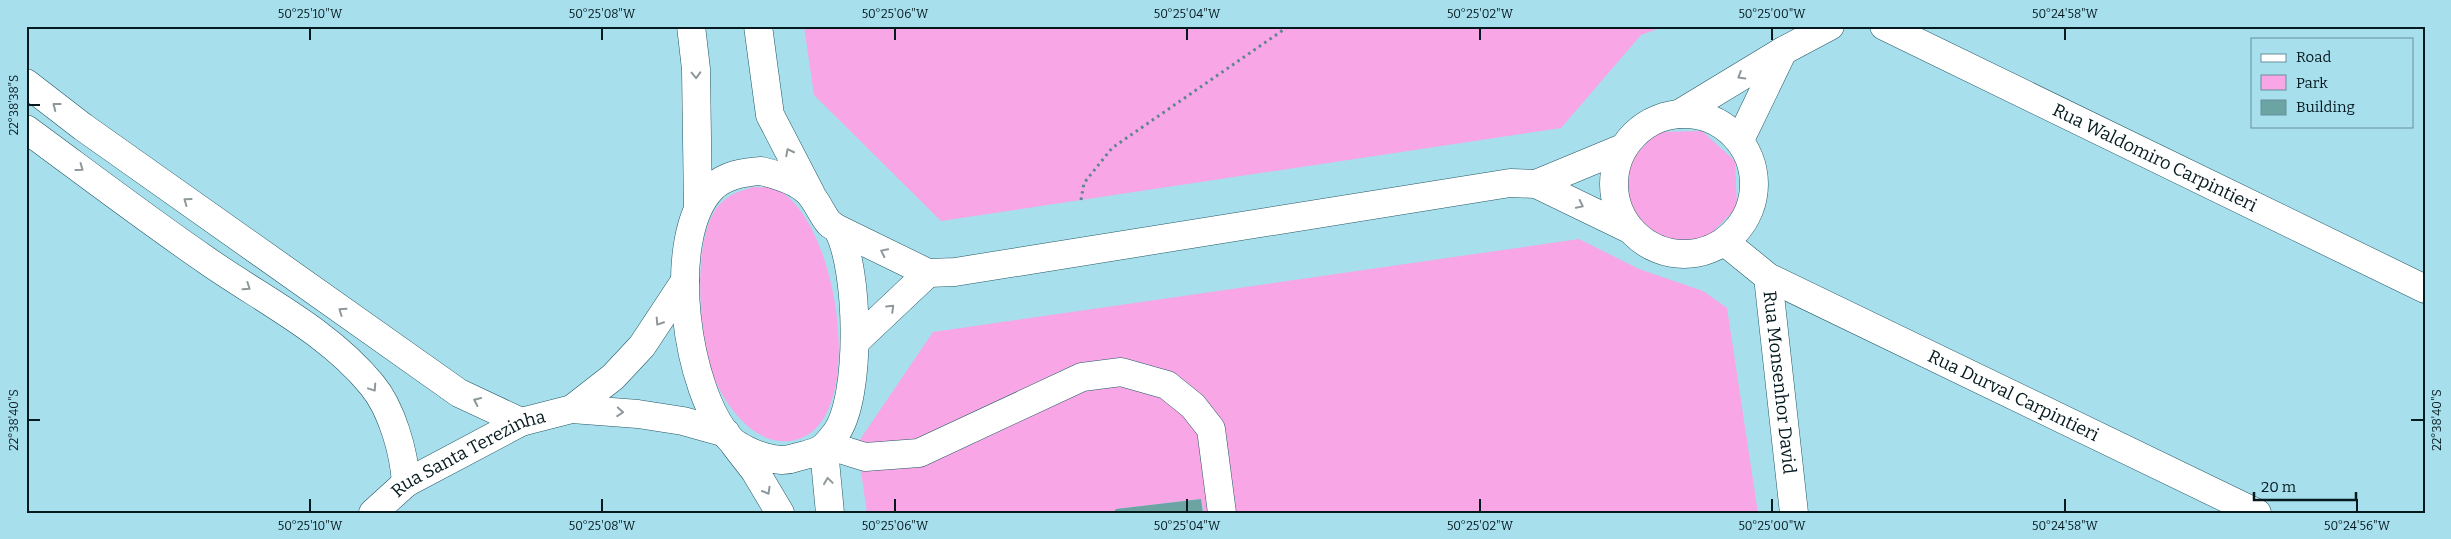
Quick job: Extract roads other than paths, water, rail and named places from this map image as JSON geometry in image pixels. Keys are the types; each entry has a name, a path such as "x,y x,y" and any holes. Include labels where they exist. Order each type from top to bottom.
{"street":[{"path":"691,26 696,69 698,209"},
{"path":"758,26 770,115 829,223 928,273 955,272 1510,183 1536,184 1629,229"},
{"path":"1679,114 1782,51 1830,26"},
{"name":"Rua Waldomiro Carpintieri","path":"1884,26 2425,289"},
{"path":"1740,140 1782,51"},
{"path":"26,84 227,230 459,393 521,422"},
{"path":"1679,114 1702,116 1722,125 1740,140 1751,161 1755,183 1752,206 1741,226 1725,242 1704,252 1683,255 1662,252 1644,243 1629,229 1618,211 1613,191 1615,169 1623,148 1637,131 1657,119 1679,114"},
{"path":"26,129 206,260 328,341 351,361 373,386 388,412 405,469 406,483"},
{"path":"1536,184 1623,148"},
{"path":"780,513 756,471 714,417 694,362 685,281 688,244 698,209 712,187 731,176 744,172 761,171 783,176 812,195"},
{"path":"830,513 825,448 842,425 851,384 856,342 852,278 838,229"},
{"path":"206,260 227,230"},
{"name":"Rua Monsenhor David","path":"1725,242 1768,277 1794,513"},
{"path":"856,342 928,273"},
{"name":"Rua Durval Carpintieri","path":"1768,277 2257,513"},
{"name":"Rua Santa Terezinha","path":"572,409 613,377 642,346 685,281"},
{"path":"825,448 866,457 919,453 1082,377 1121,372 1167,385 1194,406 1211,429 1222,513"},
{"name":"Rua Santa Terezinha","path":"373,513 406,483 521,422 572,409 656,416 683,421 729,437 758,455 784,461 825,448"}]}
